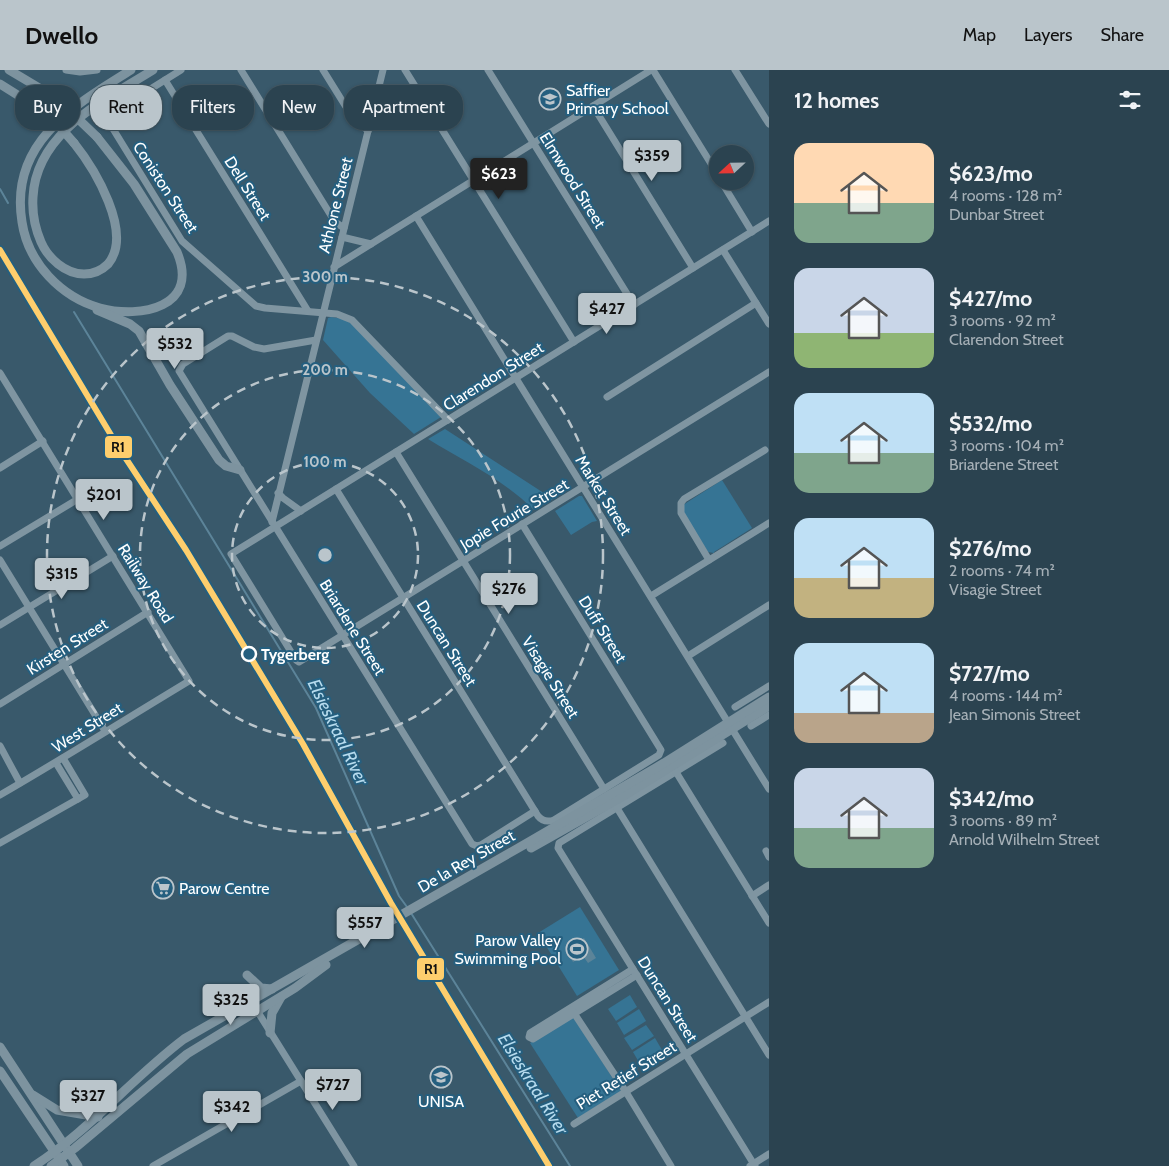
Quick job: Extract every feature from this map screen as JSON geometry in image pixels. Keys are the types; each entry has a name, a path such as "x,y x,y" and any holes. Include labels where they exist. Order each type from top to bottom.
{"main road":[{"path":"9,70 46,92 97,137 134,184 177,252 183,271 182,282 175,297 163,305 130,311 100,308 89,304"},
{"path":"0,84 35,106 59,126 74,142 86,157 98,179 115,223 114,252 108,264 99,271 86,274 77,274 64,268 52,259 42,244 35,225 33,211 33,190 36,178 50,148 83,115 153,70"},
{"path":"129,71 77,105 47,131 32,155 22,186 20,213 23,228 36,260 48,276 64,290 101,312 130,324 139,331 170,385 219,460 226,466 240,470"},
{"name":"De la Rey Street","path":"66,1149 153,1065 184,1040 301,972 627,794 730,726 769,697"},
{"name":"De la Rey Street","path":"730,726 769,706"},
{"name":"De la Rey Street","path":"66,1149 187,1054 295,988 317,970 419,908"},
{"path":"247,975 261,988 273,988"},
{"path":"270,1033 272,1013 281,996"},
{"path":"153,1065 163,1065 193,1043 222,1031"},
{"path":"0,1047 78,1166"},
{"path":"0,1071 60,1159"},
{"path":"26,1088 39,1100 54,1109 72,1114 98,1117"},
{"path":"51,1166 60,1159 66,1149"},
{"path":"34,1166 60,1159"}],"street":[{"path":"66,70 80,72 97,70"},
{"path":"165,80 181,70"},
{"path":"241,70 335,222 344,228"},
{"path":"323,70 354,118 368,131"},
{"name":"Athlone Street","path":"274,524 278,493 383,70"},
{"path":"405,70 574,342"},
{"name":"Elmwood Street","path":"488,70 634,305"},
{"path":"334,268 652,70 709,161"},
{"path":"735,70 769,124"},
{"name":"Coniston Street","path":"165,80 112,113 108,118 179,236 253,304 265,308 341,315 352,320 448,420"},
{"name":"Dell Street","path":"165,80 308,311"},
{"path":"593,106 693,268"},
{"path":"726,190 752,232"},
{"name":"Market Street","path":"416,216 769,788"},
{"name":"Clarendon Street","path":"298,662 231,554 274,524 301,511 769,221"},
{"path":"342,237 371,244"},
{"path":"723,250 769,324"},
{"path":"607,397 756,303"},
{"name":"Briardene Street","path":"316,340 264,350 228,336 183,364 179,369 475,846"},
{"name":"Jopie Fourie Street","path":"298,662 769,372"},
{"name":"Railway Road","path":"0,373 189,681"},
{"path":"0,468 43,441"},
{"path":"709,560 681,513 681,503 684,499 764,450"},
{"name":"Visagie Street","path":"396,452 604,789"},
{"name":"Duncan Street","path":"336,489 535,811"},
{"path":"278,493 301,511"},
{"path":"0,546 78,499"},
{"path":"651,596 769,523"},
{"name":"Duff Street","path":"522,524 661,748 659,755 604,789"},
{"path":"0,625 113,556"},
{"path":"0,560 105,731"},
{"path":"688,656 769,605"},
{"name":"Kirsten Street","path":"0,704 148,612"},
{"name":"West Street","path":"0,795 56,763 105,731 189,681"},
{"path":"735,707 769,686"},
{"path":"751,726 769,715"},
{"path":"723,743 616,808 769,1054"},
{"path":"0,746 20,783"},
{"path":"0,844 85,795 63,758"},
{"path":"56,763 78,799"},
{"path":"676,772 769,924"},
{"path":"535,811 542,820 552,821 604,789"},
{"name":"Duncan Street","path":"616,808 559,843 558,846 753,1165"},
{"name":"De la Rey Street","path":"475,846 481,845 535,811"},
{"path":"752,896 769,884"},
{"path":"572,1011 530,1033 528,1037 533,1039 572,1011 635,972"},
{"path":"251,1000 354,1166"},
{"name":"Piet Retief Street","path":"574,1124 769,1002"},
{"path":"572,1011 626,1092 671,1166"},
{"path":"153,1166 301,1081"},
{"path":"753,1165 769,1154"}],"shaded area":[{"path":"328,318 344,319 352,324 441,417 414,434 370,393 323,340"},
{"path":"445,429 553,499 534,510 497,480 428,439"},
{"path":"722,480 752,528 714,553 708,552 683,513 683,505"},
{"path":"582,496 597,521 571,535 555,511"},
{"name":"Parow Valley Swimming Pool","path":"580,907 619,970 577,996 538,933"},
{"path":"584,938 596,958 588,963 583,956 573,962 566,950"},
{"path":"630,995 637,1007 616,1021 608,1009"},
{"path":"639,1009 646,1021 624,1035 617,1023"},
{"path":"570,1018 574,1018 621,1091 578,1118 530,1043"},
{"path":"646,1025 654,1036 632,1050 624,1038"},
{"path":"655,1038 662,1050 640,1064 633,1052"}],"waterway":[{"name":"Elsieskraal River","path":"0,189 8,203"},
{"name":"Elsieskraal River","path":"74,312 316,708 399,896 407,907"},
{"name":"Elsieskraal River","path":"411,913 570,1166"}],"transit line":[{"name":"R1","path":"0,250 117,445 186,550 303,744 391,903 549,1166"}],"place":[{"name":"Saffier Primary School","path":"550,99"},
{"name":"Tygerberg","path":"249,654"},
{"name":"Parow Centre","path":"163,888"},
{"name":"Parow Valley Swimming Pool","path":"577,949"},
{"name":"UNISA","path":"441,1077"}]}
